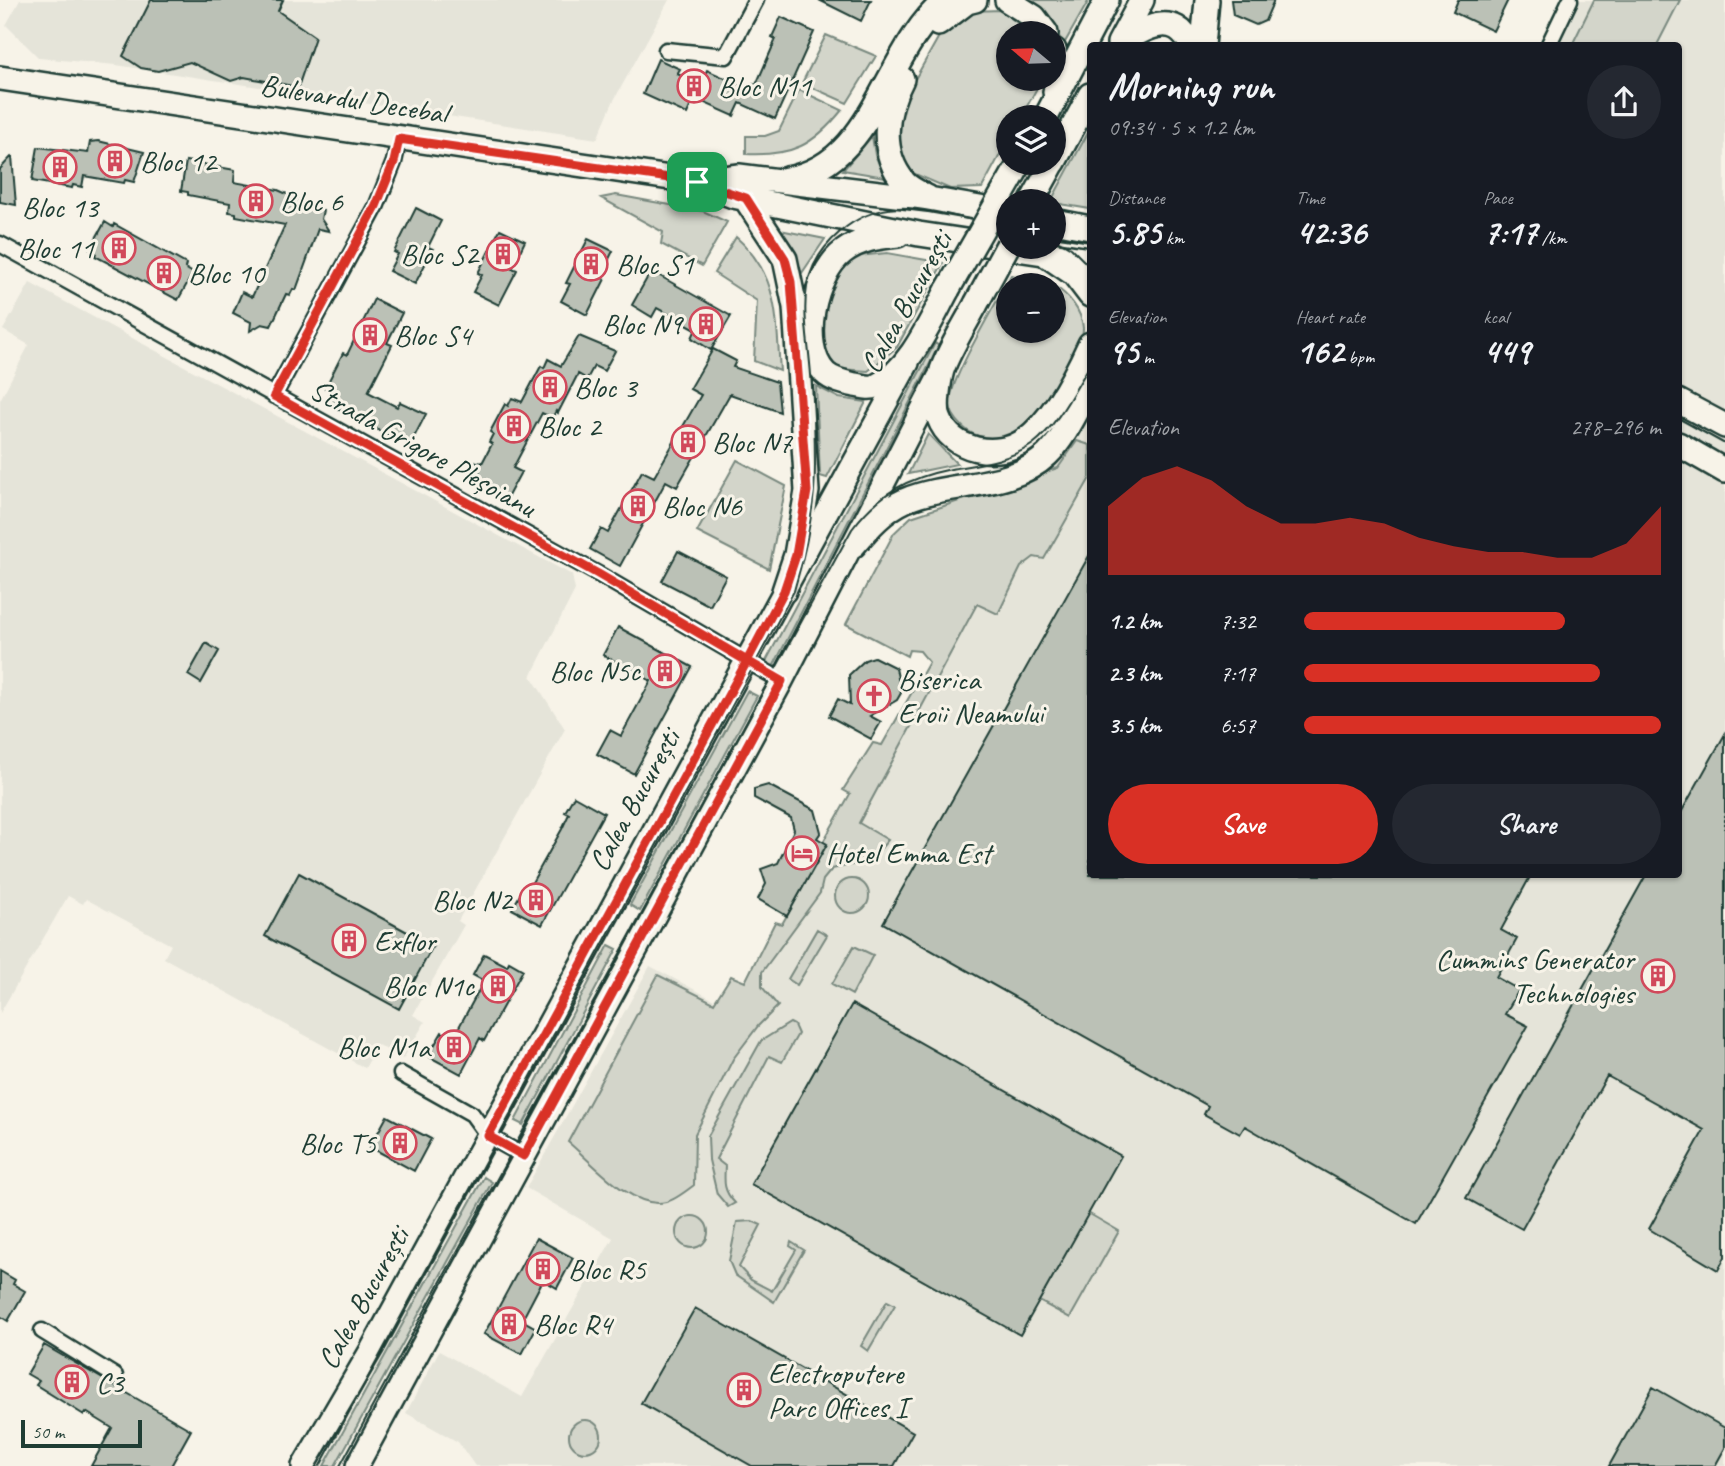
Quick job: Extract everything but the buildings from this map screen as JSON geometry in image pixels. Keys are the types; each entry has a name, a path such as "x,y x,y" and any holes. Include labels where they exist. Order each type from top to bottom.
{"main road":[{"path":"775,181 825,166 854,139 897,60 916,32 946,0"},
{"path":"929,199 904,183 887,147 888,112 900,82 922,45 943,18 975,0"},
{"path":"1007,0 1037,21"},
{"path":"1053,105 1107,0"},
{"path":"1121,42 1142,0"},
{"path":"1203,42 1208,0"},
{"path":"1124,42 1154,24 1175,25 1189,42"},
{"name":"Bulevardul Decebal","path":"0,78 697,182 746,198 919,234 996,247"},
{"path":"1066,140 1087,101"},
{"name":"Calea București","path":"303,1466 372,1348 948,289 1013,175"},
{"name":"Bulevardul Decebal","path":"697,182 739,176 929,199 996,211"},
{"path":"746,198 785,259 795,307 807,491 796,555 784,591"},
{"path":"1066,223 1087,227"},
{"path":"912,355 878,385 858,385 827,375 818,363 812,335 814,302 820,279 837,258 869,238 919,234"},
{"name":"Bulevardul Decebal","path":"1066,257 1087,260"},
{"name":"Calea București","path":"357,1466 782,681 1000,259"},
{"path":"1050,259 1074,274 1087,291"},
{"path":"942,371 937,415 950,435 979,451 1005,448 1022,442 1036,431 1087,349"},
{"path":"854,545 881,515 905,501 999,478 1032,466 1049,454 1087,392"},
{"path":"1682,403 1725,426"},
{"path":"1682,446 1725,471"}],"street":[{"path":"666,50 726,56 756,0"},
{"path":"1550,42 1570,0"},
{"path":"274,396 376,206 394,162 399,139"},
{"name":"Strada Grigore Pleșoianu","path":"0,244 598,574 782,681"},
{"path":"401,1074 472,1114 488,1136 524,1156"},
{"path":"42,1331 115,1376"}],"shaded area":[{"path":"20,0 669,0 613,102 597,139 116,65 39,58 6,25"},
{"path":"1029,0 1089,0 1066,40 1066,21 1048,21 1039,7"},
{"path":"1570,0 1725,0 1725,1466 475,1466 458,1442 406,1413 439,1351 522,1397 613,1238 526,1188 650,966 739,1013 1037,494 1087,396 1087,878 1682,878 1682,42 1549,42"},
{"path":"1594,0 1680,0 1659,42 1573,42"},
{"path":"1000,10 1015,21 996,21 996,91 1035,91 1028,105 996,105 996,162 982,188 950,189 908,171 894,144 896,113 942,31 972,11"},
{"path":"826,35 876,56 847,103 802,83"},
{"path":"799,90 842,110 821,132 800,146 776,153 746,154 746,136 765,136 779,131"},
{"path":"1087,135 1087,208 1066,205 1066,189 1058,189"},
{"path":"872,136 875,155 885,177 843,170"},
{"path":"616,195 703,211 727,222 702,266 661,244 663,232 601,198"},
{"path":"775,229 825,239 802,273"},
{"path":"736,237 750,251 768,282 776,315 780,371 754,361 757,301 714,273"},
{"path":"887,253 943,263 897,347 868,371 840,369 828,361 820,337 828,282 849,257"},
{"path":"30,283 572,575 575,590 531,676 565,729 458,921 464,925 413,1015 425,1022 403,1059 378,1045 365,1068 164,958 171,945 86,899 83,904 68,896 0,1013 0,400 29,345 3,330"},
{"path":"1066,296 1080,315 1083,328 1081,339 1067,369 1033,415 1007,436 987,438 974,434 963,427 951,411 953,388 996,303 996,343 1066,343"},
{"path":"935,343 939,346 773,667 765,663"},
{"path":"816,386 839,398 866,402 827,478 820,476"},
{"path":"928,434 957,464 908,474"},
{"path":"1077,441 1087,444 1087,483 1044,559 1034,557 1021,567 998,614 977,604 859,823 888,840 870,861 832,869 823,880 820,893 762,972 762,987 778,1006 758,1026 733,1059 695,1134 694,1185 666,1202 653,1203 627,1192 568,1142 658,975 714,1003 731,976 745,982 775,922 782,924 827,844 823,842 850,794 843,790 873,743 882,745 929,662 920,651 909,650 907,656 846,624 894,533 911,517 1058,468"},
{"path":"737,460 786,486 769,569 697,532"},
{"path":"747,691 757,696 640,911 630,905"},
{"path":"852,879 864,884 869,896 864,908 852,913 840,908 835,896 840,884"},
{"path":"817,929 827,935 797,985 788,979"},
{"path":"609,945 617,949 523,1125 515,1121"},
{"path":"854,946 873,955 852,995 832,984"},
{"path":"790,1023 798,1034 782,1062 769,1056 716,1159 725,1166 725,1186 735,1203 728,1207 717,1194 709,1160 708,1136 761,1041"},
{"path":"484,1177 492,1182 335,1466 324,1466"},
{"path":"1088,1213 1119,1231 1070,1318 1039,1301"},
{"path":"692,1216 703,1221 708,1232 703,1243 692,1248 681,1243 676,1232 681,1221"},
{"path":"752,1221 761,1225 739,1267 751,1280 772,1291 796,1250 790,1246 791,1242 804,1250 774,1302 735,1275 729,1261 737,1222"},
{"path":"887,1301 895,1305 868,1351 861,1346"},
{"path":"585,1420 596,1425 601,1436 596,1447 585,1452 574,1447 569,1436 574,1425"}],"tram line":[{"path":"320,1466 794,591 809,529 815,482 814,409 805,316 808,281 814,264 825,248 846,227 882,210 908,208 996,225"},
{"path":"1066,238 1087,242"},
{"path":"1066,245 1087,264"},
{"path":"340,1466 852,529 873,506 907,482 1004,458 1033,444 1057,418 1087,370"},
{"path":"1682,420 1725,444"}],"place":[{"name":"Bloc N11","path":"694,86"},
{"name":"Bloc 12","path":"115,161"},
{"name":"Bloc 13","path":"60,167"},
{"name":"Bloc 6","path":"256,201"},
{"name":"Bloc 11","path":"119,248"},
{"name":"Bloc S2","path":"503,254"},
{"name":"Bloc S1","path":"591,264"},
{"name":"Bloc 10","path":"164,273"},
{"name":"Bloc N9","path":"706,324"},
{"name":"Bloc S4","path":"370,335"},
{"name":"Bloc 3","path":"550,387"},
{"name":"Bloc 2","path":"514,426"},
{"name":"Bloc N7","path":"688,442"},
{"name":"Bloc N6","path":"638,506"},
{"name":"Bloc N5c","path":"665,671"},
{"name":"Biserica Eroii Neamului","path":"874,696"},
{"name":"Hotel Emma Est","path":"802,853"},
{"name":"Bloc N2","path":"536,900"},
{"name":"Exflor","path":"349,941"},
{"name":"Cummins Generator Technologies","path":"1658,976"},
{"name":"Bloc N1c","path":"498,986"},
{"name":"Bloc N1a","path":"454,1047"},
{"name":"Bloc T5","path":"400,1143"},
{"name":"Bloc R5","path":"543,1269"},
{"name":"Bloc R4","path":"509,1324"},
{"name":"C3","path":"72,1382"},
{"name":"Electroputere Parc Offices I","path":"744,1390"}],"route":[{"path":"697,182 399,139 394,162 376,206 274,396 598,574 747,661 488,1136 524,1156 782,681 747,661 784,591 796,555 807,491 806,445 791,282 785,259 746,198 733,197 697,182"}]}
